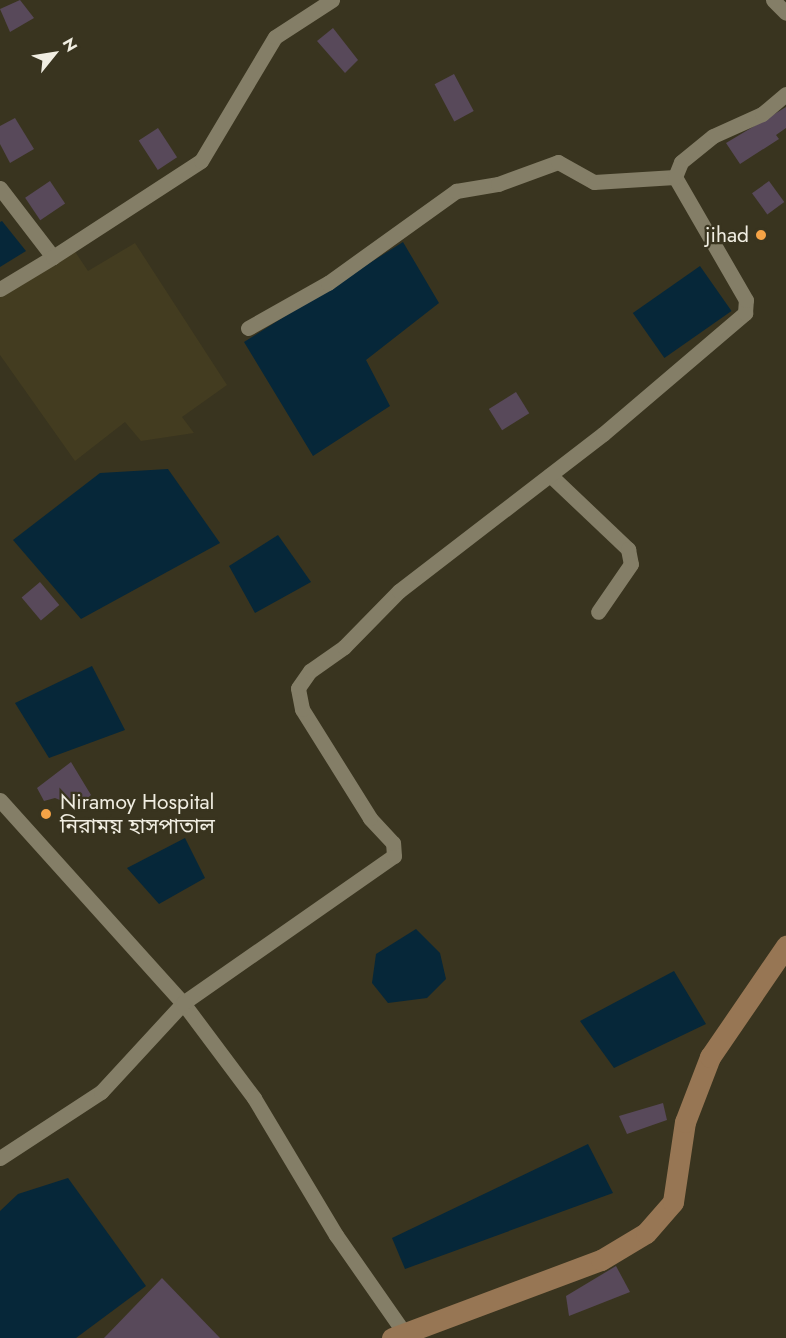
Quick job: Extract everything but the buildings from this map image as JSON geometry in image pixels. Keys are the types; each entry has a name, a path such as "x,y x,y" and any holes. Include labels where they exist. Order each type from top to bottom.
{"street":[{"path":"0,289 53,257 208,155 275,36 332,0"},
{"path":"773,0 786,13"},
{"path":"675,177 681,162 713,136 762,114 786,94"},
{"path":"248,328 392,241 456,191 498,184 558,162 594,182 675,177"},
{"path":"0,1158 101,1092 183,1003 394,856 393,843 370,818 302,709 298,688 310,671 344,647 399,591 550,475 745,313 746,300 675,177"},
{"path":"0,188 53,257"},
{"path":"550,475 628,549 631,564 598,612"},
{"path":"0,800 183,1003 255,1098 398,1334 601,1260 646,1233 673,1202 685,1122 710,1057 786,946"}],"shaded area":[{"path":"135,243 227,385 182,417 194,433 141,441 125,422 75,461 0,355 0,294 74,250 88,271"}],"water":[{"path":"2,221 26,251 0,267 0,222"},
{"path":"403,242 439,303 366,360 390,406 313,456 244,342"},
{"path":"700,266 732,311 664,358 633,313"},
{"path":"168,469 220,543 81,619 13,540 100,473"},
{"path":"278,535 311,582 255,613 229,566"},
{"path":"92,666 125,730 49,758 15,703"},
{"path":"185,838 205,878 159,904 127,868"},
{"path":"416,929 440,953 446,979 427,998 388,1003 372,983 376,954"},
{"path":"674,971 706,1024 614,1068 580,1021"},
{"path":"588,1144 613,1193 405,1269 392,1238"},
{"path":"68,1178 146,1286 76,1338 0,1338 0,1211 18,1194"}],"place":[{"name":"jihad","path":"761,235"},
{"name":"Niramoy Hospital নিরাময় হাসপাতাল","path":"46,814"}]}
